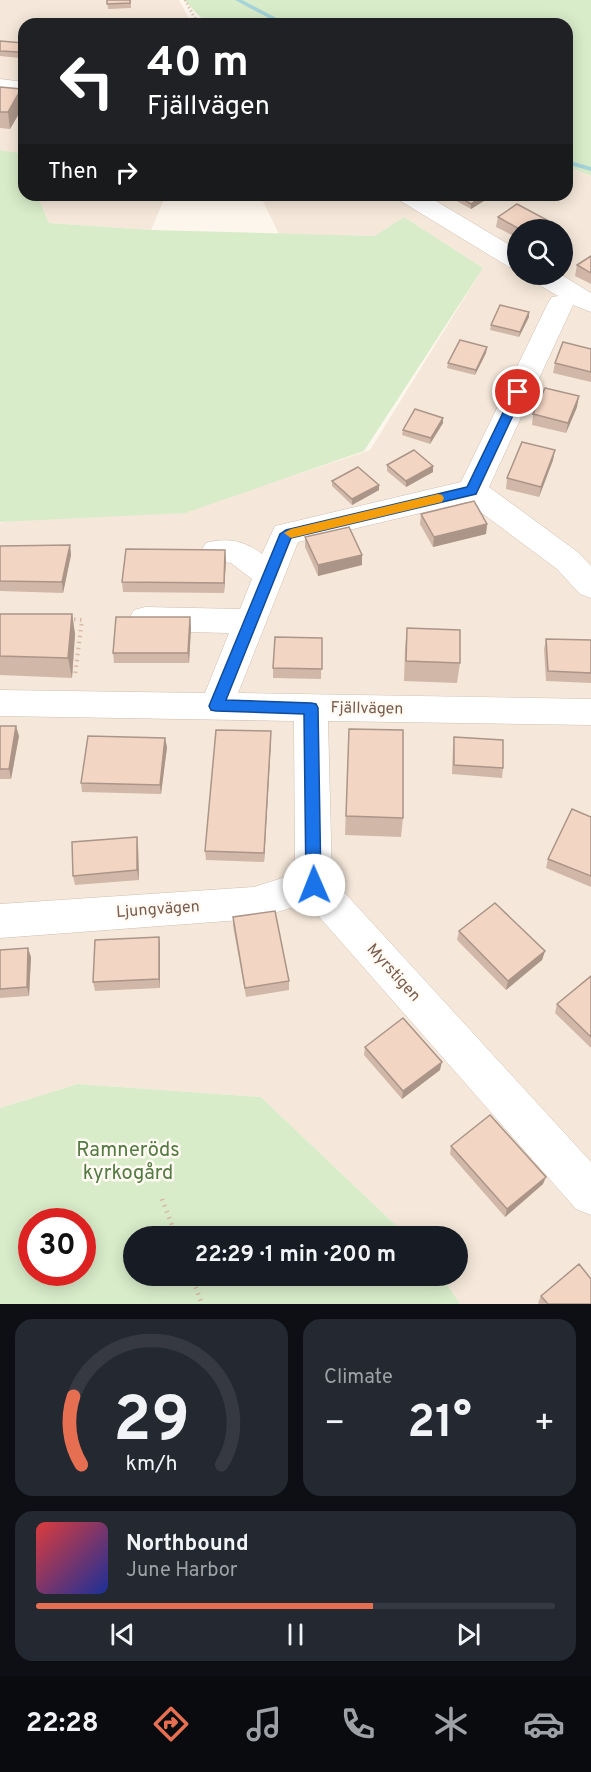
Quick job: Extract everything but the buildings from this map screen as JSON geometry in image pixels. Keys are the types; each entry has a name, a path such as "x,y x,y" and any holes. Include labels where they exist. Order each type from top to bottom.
{"street":[{"path":"0,86 18,88"},
{"path":"418,201 507,254"},
{"path":"559,285 591,304"},
{"path":"472,490 561,303"},
{"path":"216,706 286,534 472,490 568,561 591,586"},
{"path":"217,551 238,552 270,576"},
{"path":"116,618 251,621"},
{"name":"Fjällvägen","path":"0,703 591,712"},
{"path":"311,708 314,885"},
{"name":"Ljungvägen","path":"0,921 254,903 314,885"},
{"name":"Myrstigen","path":"314,885 591,1194"}],"path":[{"path":"185,0 195,18"},
{"path":"59,619 82,620 75,677"},
{"path":"162,1199 172,1226"},
{"path":"195,1286 202,1304"}],"shaded area":[{"path":"0,0 179,0 189,18 18,18 18,153 0,150"},
{"path":"573,168 591,176 591,1304 460,1304 448,1286 468,1286 468,1226 396,1226 261,1097 78,1084 0,1108 0,523 153,496 283,479 370,450 483,268 404,217 376,236 279,234 263,201 573,201"},
{"path":"40,201 163,201 151,230 49,223"}],"green space":[{"path":"184,0 591,0 591,176 573,168 573,18 201,18"},
{"path":"0,150 18,153 18,201 40,201 49,223 151,230 375,236 404,217 483,268 364,451 185,513 0,522"},
{"name":"Ramneröds kyrkogård","path":"78,1084 261,1097 396,1226 123,1226 123,1286 448,1286 460,1304 0,1304 0,1108"}],"waterway":[{"path":"238,0 273,18"},
{"path":"573,164 591,169"}],"slow traffic":[{"path":"291,533 438,498"}],"route":[{"path":"314,885 311,708 216,706 286,534 472,490 518,392"}]}
